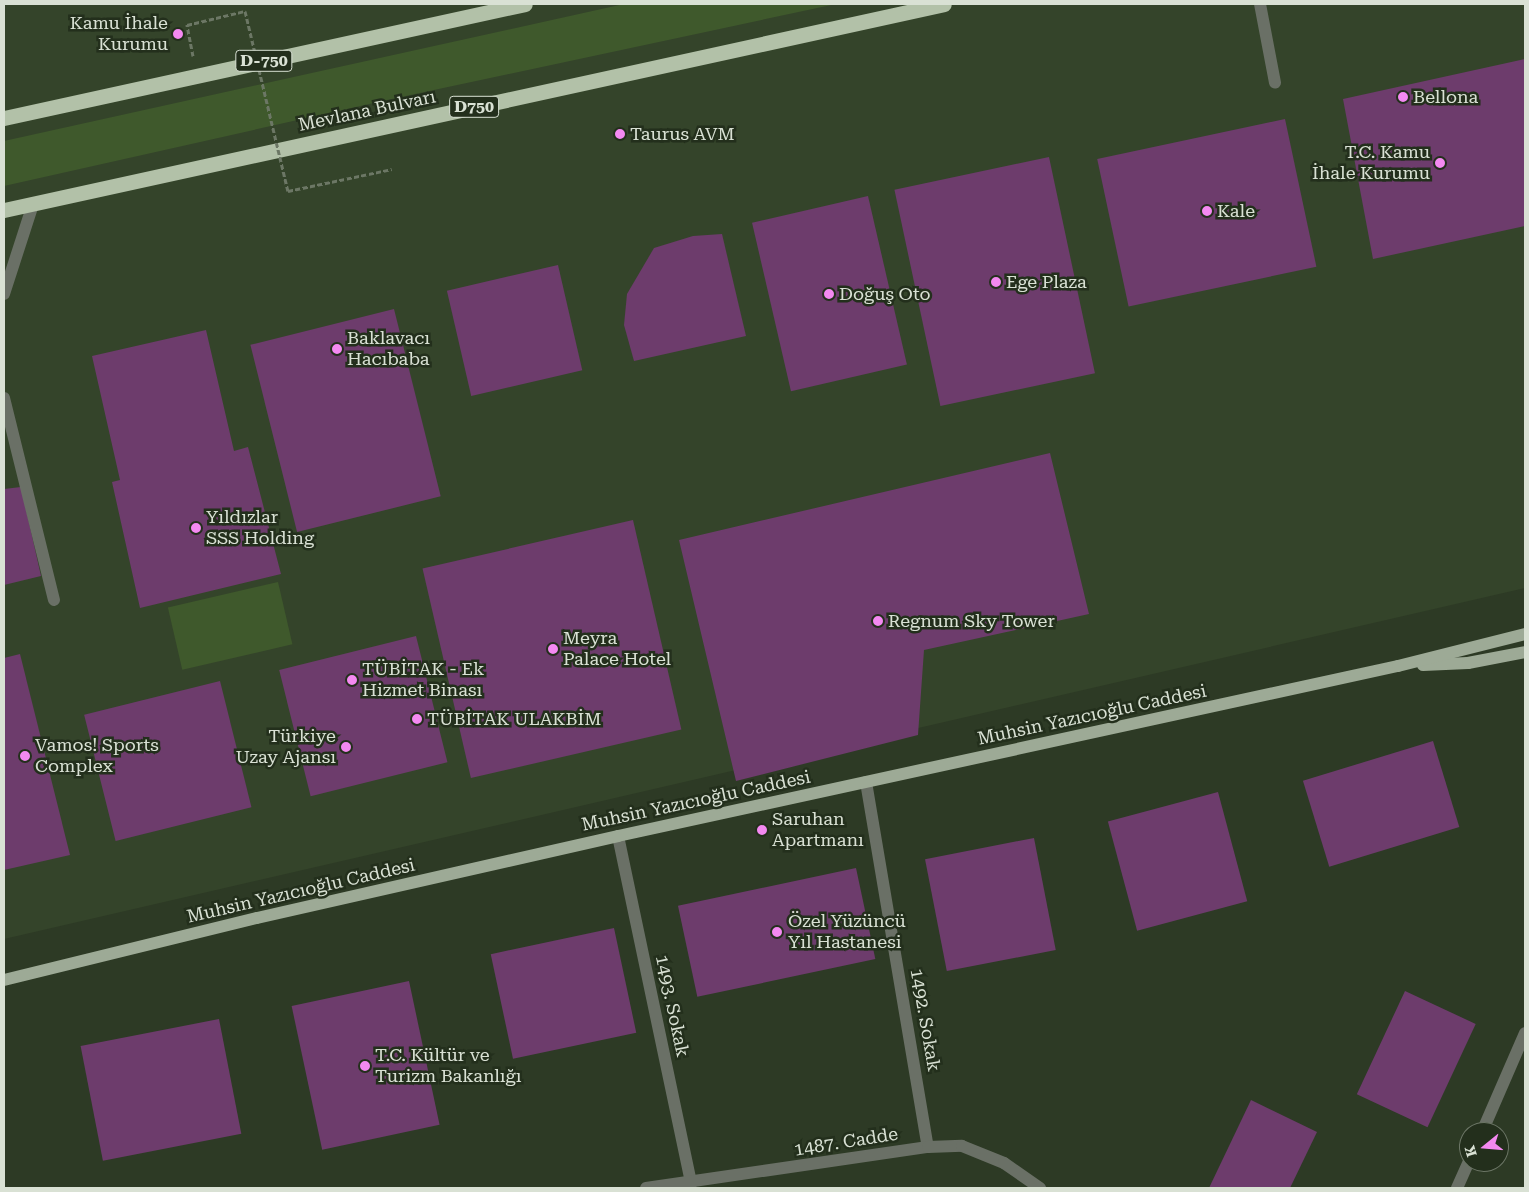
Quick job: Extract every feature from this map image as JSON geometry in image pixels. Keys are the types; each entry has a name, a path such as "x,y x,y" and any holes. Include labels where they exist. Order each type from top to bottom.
{"highway":[{"name":"D-750","path":"4,118 525,4"},
{"name":"Mevlana Bulvarı","path":"4,210 944,4"}],"main road":[{"name":"Muhsin Yazıcıoğlu Caddesi","path":"4,980 257,918 618,836 1398,666 1525,634"},
{"name":"Muhsin Yazıcıoğlu Caddesi","path":"1398,666 1468,663 1525,652"}],"street":[{"path":"1260,4 1274,83"},
{"path":"4,294 33,204"},
{"path":"4,398 54,600"},
{"name":"1492. Sokak","path":"866,782 928,1147"},
{"name":"1493. Sokak","path":"618,836 692,1183"},
{"path":"1486,1122 1525,1033"},
{"name":"1487. Cadde","path":"646,1188 692,1183 928,1147 962,1146 1004,1163 1040,1188"},
{"path":"1457,1188 1464,1172"}],"path":[{"path":"198,76 187,25 245,11 288,192 392,169"}],"shaded area":[{"path":"4,4 1525,4 1525,588 4,939"},
{"path":"624,4 836,4 387,100 4,186 4,141"},
{"path":"278,582 292,644 182,670 168,607"}],"building":[{"name":"T.C. Kamu İhale Kurumu","path":"1525,59 1525,226 1373,259 1343,99"},
{"name":"Kale","path":"1285,119 1316,267 1129,307 1097,159"},
{"name":"Ege Plaza","path":"1049,157 1095,373 940,406 894,190"},
{"name":"Doğuş Oto","path":"868,196 907,365 791,391 752,223"},
{"path":"722,234 746,336 634,361 624,325 627,294 654,248 693,236"},
{"path":"558,265 582,370 471,396 447,291"},
{"path":"394,309 441,496 297,532 250,345"},
{"path":"206,330 234,451 248,447 281,574 140,608 112,482 120,480 92,356"},
{"name":"Regnum Sky Tower","path":"1050,453 1089,614 924,650 918,735 736,781 679,540"},
{"path":"21,487 41,576 4,585 4,489"},
{"name":"Meyra Palace Hotel","path":"633,520 681,729 471,778 423,569"},
{"path":"416,636 447,762 311,796 279,670"},
{"name":"Vamos! Sports Complex","path":"20,654 70,855 4,870 4,658"},
{"path":"220,681 251,807 116,841 84,715"},
{"path":"1433,741 1459,827 1329,867 1303,781"},
{"path":"1218,792 1247,901 1137,931 1108,822"},
{"path":"1034,838 1056,950 947,971 925,859"},
{"name":"Özel Yüzüncü Yıl Hastanesi","path":"856,868 875,959 697,997 678,906"},
{"path":"614,928 636,1033 513,1059 491,954"},
{"name":"T.C. Kültür ve Turizm Bakanlığı","path":"409,981 440,1125 322,1150 292,1006"},
{"path":"1405,991 1476,1024 1428,1127 1357,1094"},
{"path":"219,1019 241,1134 103,1161 81,1046"},
{"path":"1251,1100 1317,1132 1290,1188 1209,1188"}],"place":[{"name":"Kamu İhale Kurumu","path":"178,34"},
{"name":"Bellona","path":"1403,97"},
{"name":"Taurus AVM","path":"620,134"},
{"name":"T.C. Kamu İhale Kurumu","path":"1440,163"},
{"name":"Kale","path":"1207,211"},
{"name":"Ege Plaza","path":"996,282"},
{"name":"Doğuş Oto","path":"829,294"},
{"name":"Baklavacı Hacıbaba","path":"337,349"},
{"name":"Yıldızlar SSS Holding","path":"196,528"},
{"name":"Regnum Sky Tower","path":"878,621"},
{"name":"Meyra Palace Hotel","path":"553,649"},
{"name":"TÜBİTAK - Ek Hizmet Binası","path":"352,680"},
{"name":"TÜBİTAK ULAKBİM","path":"417,719"},
{"name":"Türkiye Uzay Ajansı","path":"346,747"},
{"name":"Vamos! Sports Complex","path":"25,756"},
{"name":"Saruhan Apartmanı","path":"762,830"},
{"name":"Özel Yüzüncü Yıl Hastanesi","path":"777,932"},
{"name":"T.C. Kültür ve Turizm Bakanlığı","path":"365,1066"}]}
